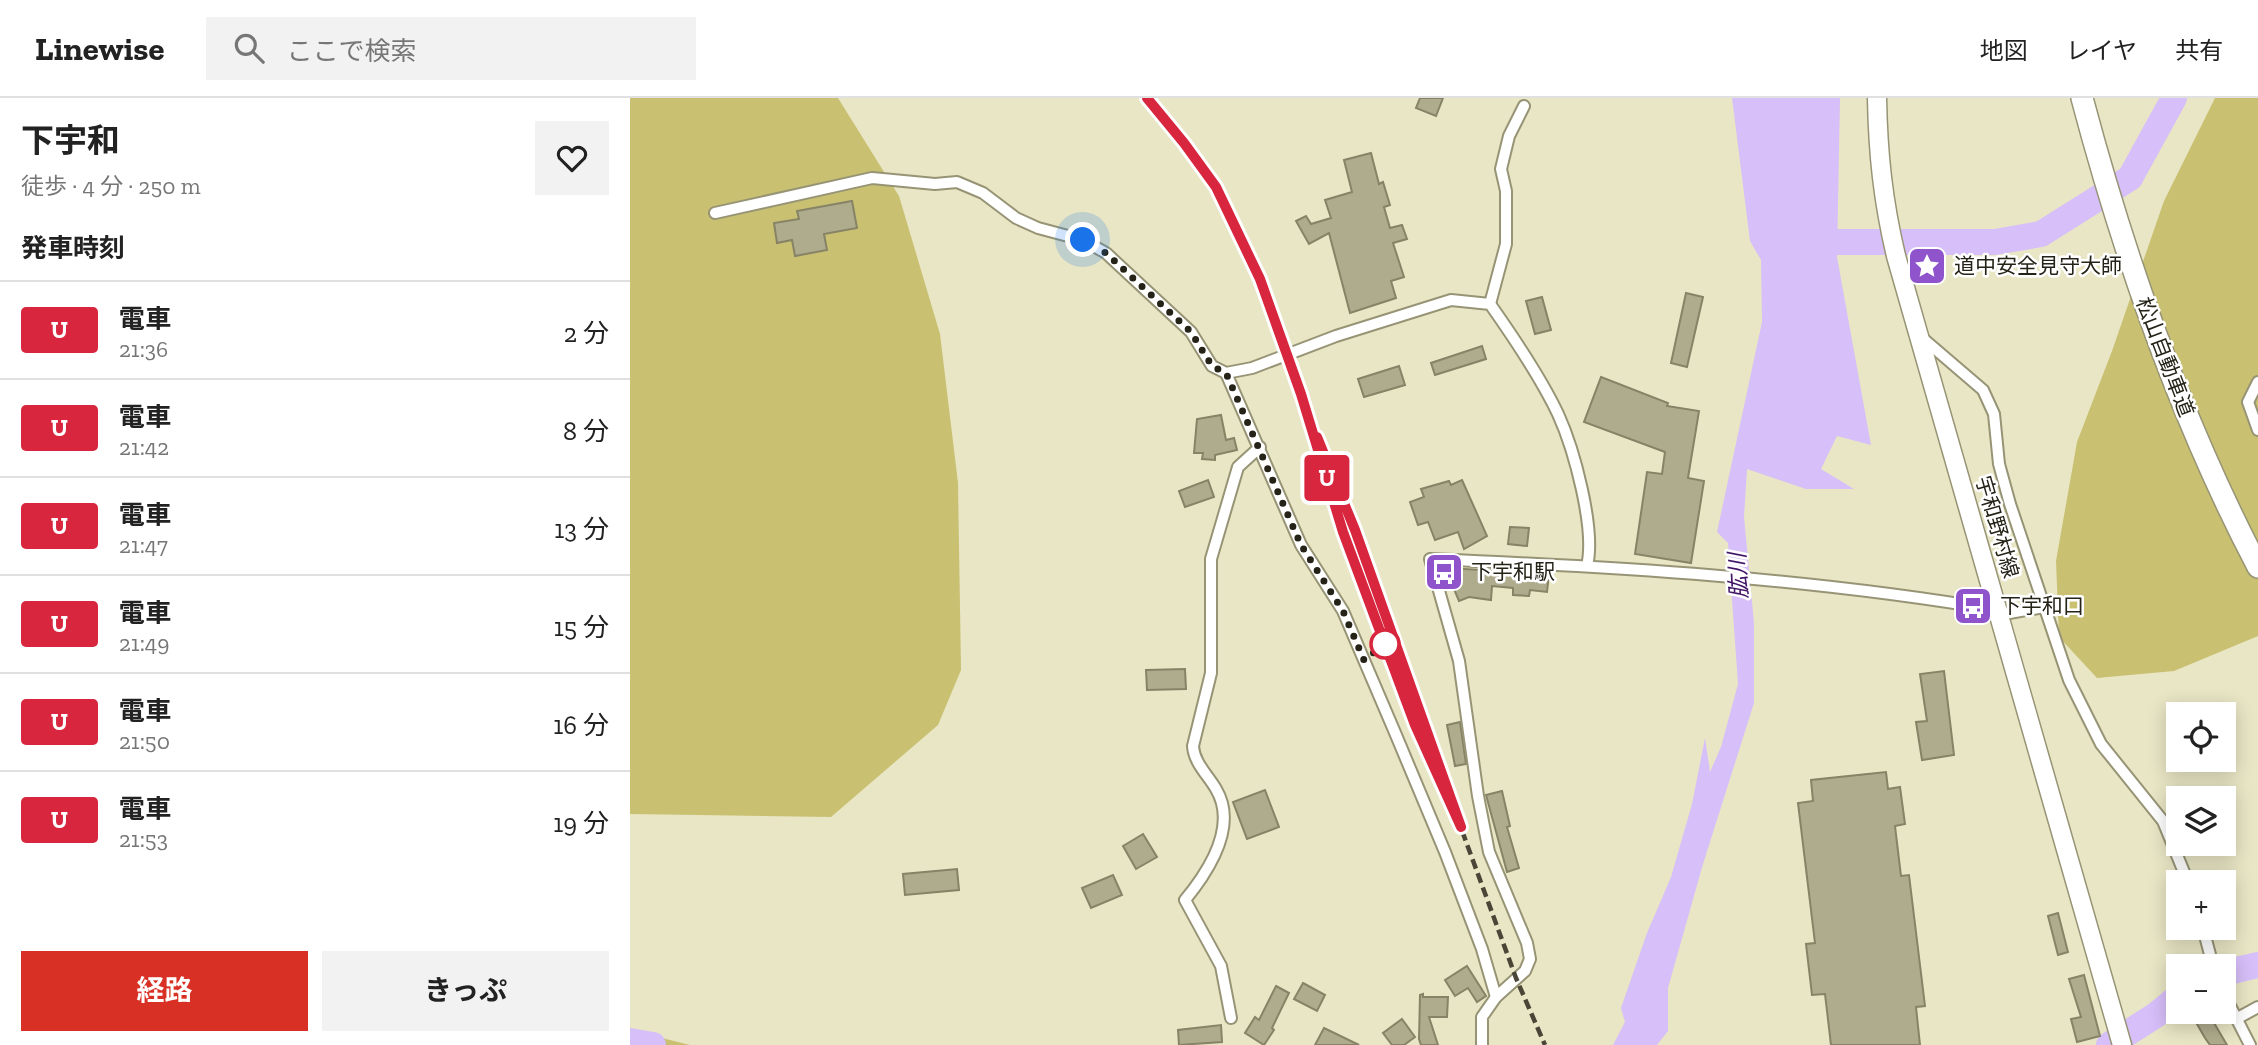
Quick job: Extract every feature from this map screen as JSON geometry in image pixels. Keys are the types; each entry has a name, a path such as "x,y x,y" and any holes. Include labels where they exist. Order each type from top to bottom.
{"highway":[{"name":"松山自動車道","path":"2082,98 2113,212 2149,318 2190,425 2227,508 2258,567"}],"main road":[{"name":"宇和野村線","path":"1877,98 1878,156 1883,201 1918,335 2122,1045"}],"street":[{"path":"1490,304 1506,244 1506,191 1501,169 1509,136 1524,106"},
{"path":"715,213 872,178 935,184 957,182 983,193 1016,218 1038,228 1083,240 1106,253 1191,332 1212,366 1226,373 1252,368 1336,336 1451,300 1490,304 1511,333 1558,415 1585,500 1590,553 1587,566"},
{"path":"1918,335 1983,390 1993,414 1999,464 2010,504 2069,680 2101,744 2163,821 2183,870"},
{"path":"1226,373 1301,545 1343,611 1445,852 1482,949 1496,997"},
{"path":"2258,382 2248,402 2258,430"},
{"path":"1231,1018 1221,966 1185,900 1206,875 1224,821 1223,804 1194,756 1211,673 1211,559 1238,467 1260,447"},
{"path":"1482,1045 1482,1017 1496,997 1525,971 1530,959 1527,943 1489,852 1478,796 1459,661 1430,559 1672,570 1859,589 1998,612 2045,607"},
{"path":"2250,1045 2236,1019 2258,1007"}],"shaded area":[{"path":"630,98 838,98 899,196 940,334 958,483 961,670 938,725 831,817 630,814"},
{"path":"2215,98 2258,98 2258,636 2174,671 2097,678 2059,637 2056,561 2077,442 2164,201"},
{"path":"630,1030 690,1045 630,1045"}],"water":[{"name":"肱川","path":"1732,98 1840,98 1837,257 1871,445 1837,436 1821,469 1854,489 1806,489 1747,469 1744,517 1754,623 1754,703 1703,864 1668,988 1668,1031 1657,1045 1613,1045 1625,1022 1621,1008 1647,933 1671,877 1692,804 1705,738 1710,772 1721,747 1738,684 1728,543 1717,532 1762,322 1761,260 1750,241"}],"building":[{"path":"1420,98 1443,98 1436,116 1416,108"},
{"path":"1371,153 1379,184 1383,182 1390,205 1384,207 1390,228 1402,225 1407,239 1393,243 1404,277 1391,281 1396,298 1350,313 1329,233 1309,244 1296,221 1306,216 1311,224 1331,218 1325,200 1352,192 1344,160"},
{"path":"852,201 857,228 824,234 827,250 795,256 792,240 777,243 774,223 799,219 797,211"},
{"path":"1686,293 1703,297 1687,367 1671,363"},
{"path":"1542,297 1551,330 1535,334 1526,301"},
{"path":"1482,346 1486,359 1435,375 1431,363"},
{"path":"1399,366 1405,385 1364,397 1358,379"},
{"path":"1601,377 1668,403 1667,406 1699,411 1688,478 1704,481 1691,563 1635,554 1647,472 1662,474 1665,452 1584,422"},
{"path":"1221,415 1226,440 1234,438 1237,450 1215,455 1215,460 1202,459 1203,453 1194,453 1197,419"},
{"path":"1208,480 1214,497 1185,507 1179,491"},
{"path":"1462,480 1487,536 1464,549 1458,532 1435,540 1428,522 1418,525 1410,502 1424,497 1421,489 1449,481 1451,485"},
{"path":"1510,527 1529,528 1527,546 1508,544"},
{"path":"1445,568 1502,571 1505,576 1505,572 1549,574 1547,592 1530,590 1529,596 1513,595 1513,588 1492,586 1491,600 1469,597 1459,601"},
{"path":"1185,669 1186,689 1147,690 1146,670"},
{"path":"1944,671 1954,755 1922,760 1916,722 1927,721 1920,674"},
{"path":"1460,722 1466,764 1455,766 1447,725"},
{"path":"1886,772 1888,789 1900,787 1905,824 1895,826 1901,876 1909,875 1925,1006 1916,1007 1920,1045 1831,1045 1825,994 1812,995 1806,944 1815,943 1798,803 1813,801 1811,780"},
{"path":"1265,790 1279,827 1247,839 1233,802"},
{"path":"1502,791 1510,826 1507,827 1519,868 1507,872 1486,795"},
{"path":"1143,834 1157,857 1136,869 1123,846"},
{"path":"957,869 959,890 905,895 903,874"},
{"path":"1113,875 1122,895 1091,908 1082,888"},
{"path":"2058,913 2068,952 2058,955 2048,916"},
{"path":"1467,966 1486,996 1477,1002 1468,988 1455,996 1445,980"},
{"path":"2084,975 2100,1036 2077,1042 2071,1019 2081,1017 2069,979"},
{"path":"1303,983 1325,995 1317,1011 1294,999"},
{"path":"1276,986 1289,993 1272,1028 1274,1030 1264,1045 1245,1033 1255,1017 1259,1020"},
{"path":"1423,994 1423,997 1448,997 1447,1017 1429,1017 1438,1045 1421,1045 1419,1039 1420,995"},
{"path":"1402,1019 1415,1037 1404,1045 1392,1045 1383,1033"},
{"path":"2197,1024 2215,1024 2227,1045 2210,1045"},
{"path":"1221,1025 1222,1042 1179,1045 1178,1030"},
{"path":"1324,1028 1359,1045 1315,1045"}],"waterway":[{"path":"1802,242 1995,242 2041,234 2130,178 2174,98"},
{"path":"2236,970 2258,965"},
{"path":"2109,1045 2166,1007"},
{"path":"630,1041 653,1045"}],"railway":[{"path":"1147,98 1216,187 1260,279 1288,354 1343,532 1415,725 1461,827"},
{"path":"1342,498 1377,593"},
{"path":"1457,817 1516,978 1545,1045"}],"train":[{"name":"U","path":"1147,98 1216,187 1260,279 1288,354 1343,532 1415,725 1461,827 1355,530 1317,437"}],"place":[{"name":"道中安全見守大師","path":"1927,266"},
{"name":"下宇和駅","path":"1444,572"},
{"name":"下宇和口","path":"1973,606"}],"route":[{"path":"1083,240 1106,253 1191,332 1212,366 1226,373 1301,545 1343,611 1364,660 1385,644"}]}
